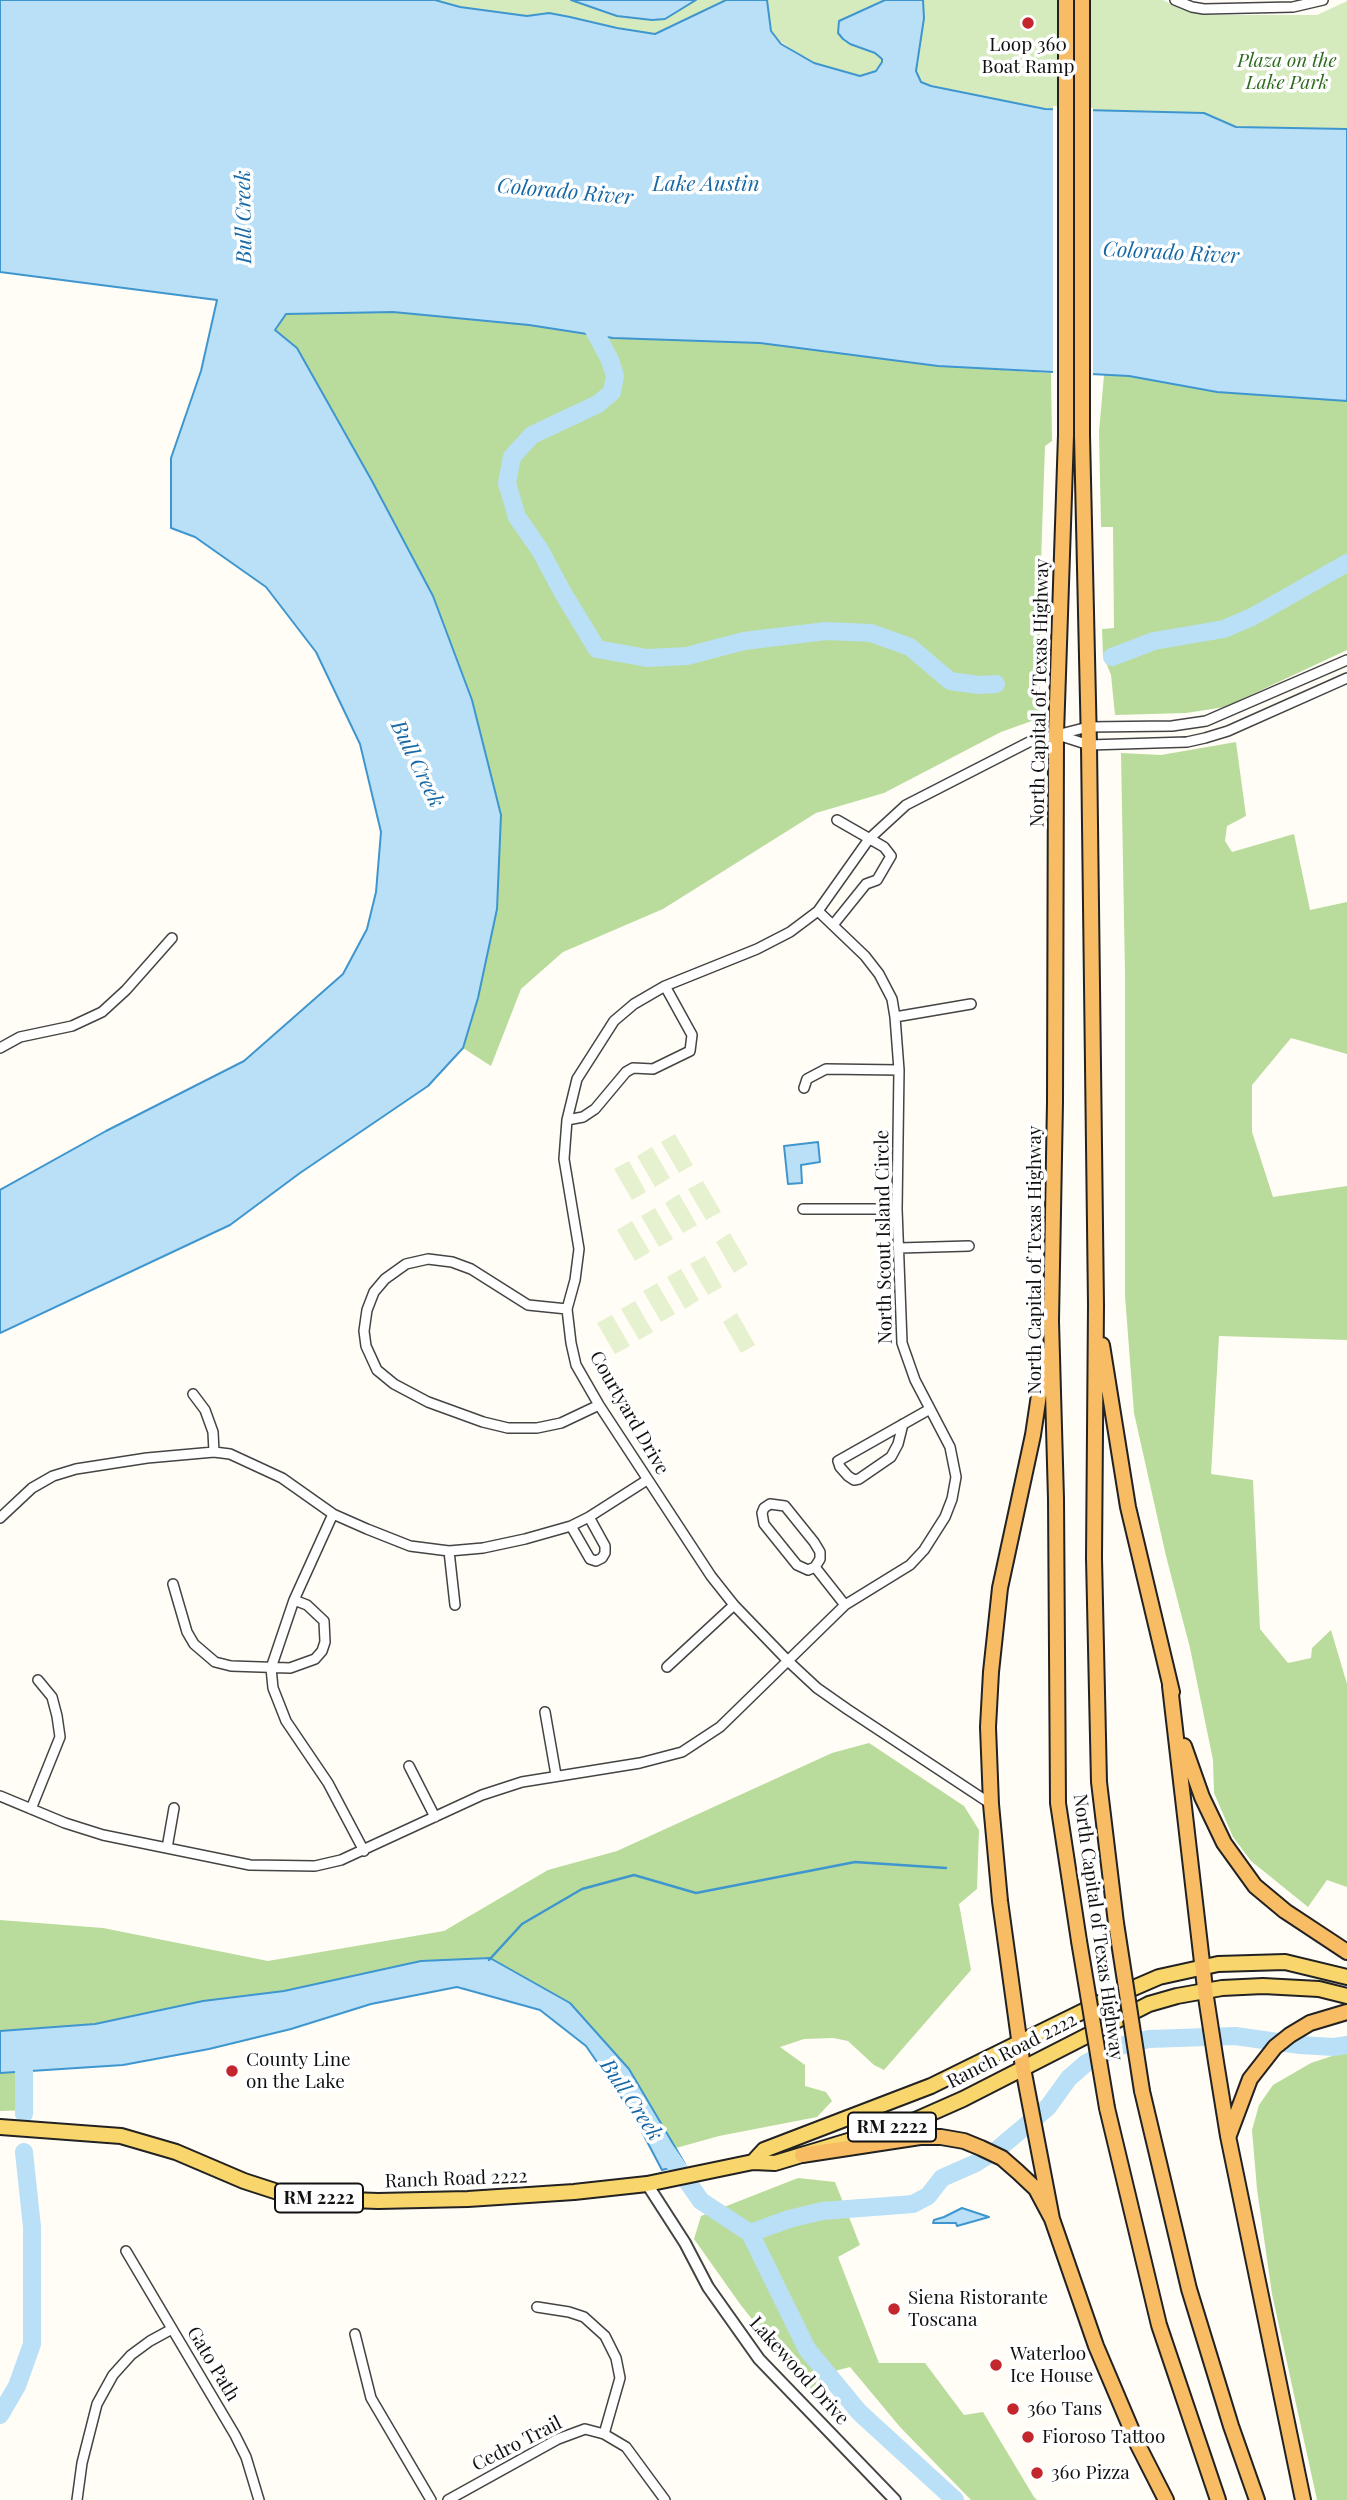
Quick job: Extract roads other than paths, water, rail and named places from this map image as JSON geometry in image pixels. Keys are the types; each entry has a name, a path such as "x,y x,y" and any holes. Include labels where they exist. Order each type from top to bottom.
{"highway":[{"name":"North Capital of Texas Highway","path":"1066,0 1066,435 1056,734 1055,1101 1051,1321 1056,1499 1058,1803 1107,2108 1159,2325 1218,2500"},
{"name":"North Capital of Texas Highway","path":"1082,0 1082,435 1089,745 1096,1305 1094,1559 1099,1782 1116,1923 1142,2091 1189,2289 1257,2500"},
{"path":"1096,1305 1128,1507 1186,1757 1202,1797 1234,1858 1255,1886 1275,1903 1347,1952"},
{"path":"1051,1321 1033,1435 1000,1588 991,1672 988,1727 991,1804 1000,1900 1023,2068 1052,2219 1096,2346 1138,2445 1166,2500"},
{"path":"1170,1686 1202,1966 1228,2136 1303,2500"},
{"path":"1228,2136 1250,2079 1261,2063 1290,2035 1310,2023 1347,2012"},
{"path":"802,2155 919,2137 964,2141 1002,2158 1018,2172 1036,2189 1052,2219"}],"main road":[{"name":"Ranch Road 2222","path":"753,2162 764,2151 931,2086 1108,1999 1159,1977 1202,1966 1285,1962 1347,1977"},
{"name":"RM 2222","path":"1206,1994 1263,1986 1319,1989 1347,1996"},
{"name":"Ranch Road 2222","path":"0,2127 121,2136 176,2152 244,2181 281,2193 323,2199 468,2199 647,2184 753,2162 775,2163 911,2122 963,2099 1149,2004 1177,1996 1206,1994"}],"street":[{"path":"1175,0 1204,9 1293,7 1323,0"},
{"name":"Courtyard Drive","path":"991,1804 817,1688 734,1605 711,1576 647,1480 576,1365 567,1309 575,1280 579,1249 564,1159 567,1120 577,1079 614,1021 634,1004 665,986 757,950 790,932 818,911 869,839 906,805 1029,742 1088,727 1172,726 1206,721 1347,660"},
{"path":"1330,666 1336,681"},
{"path":"1056,734 1089,745 1187,742 1228,731 1347,678"},
{"path":"833,925 866,884 877,880 891,856 884,846 837,820"},
{"name":"North Scout Island Circle","path":"0,1797 103,1835 250,1865 315,1866 341,1860 482,1795 522,1782 640,1763 682,1752 720,1727 845,1605 910,1564 935,1535 945,1517 956,1477 950,1447 906,1360 902,1343 897,1209 899,1070 895,1017 891,999 879,974 865,956 818,911"},
{"path":"0,1039 72,1026 102,1012 126,990 172,938"},
{"path":"567,1120 583,1117 596,1109 626,1072 633,1068 653,1069 690,1051 692,1035 665,986"},
{"path":"895,1017 971,1004"},
{"path":"0,1048 20,1037"},
{"path":"804,1088 807,1079 826,1069 899,1070"},
{"path":"803,1209 897,1209"},
{"path":"899,1248 969,1246"},
{"path":"567,1309 528,1305 471,1269 452,1262 428,1259 406,1264 385,1279 374,1292 367,1310 364,1331 366,1346 377,1370 394,1384 428,1402 483,1422 508,1428 537,1428 561,1423 599,1405"},
{"path":"193,1394 205,1410 213,1432 214,1452"},
{"path":"902,1424 898,1444 891,1457 854,1480 840,1467 838,1461 902,1424 930,1409"},
{"path":"0,1518 32,1488 53,1476 76,1469 135,1460 214,1452 230,1454 282,1478 333,1514 410,1546 449,1551 504,1544 571,1526 647,1480"},
{"path":"777,1504 785,1506 820,1552 816,1567 808,1570 797,1565 764,1524 764,1508 777,1504"},
{"path":"333,1514 294,1600 271,1668 273,1688 286,1721 328,1783 364,1851"},
{"path":"571,1526 590,1559 596,1561 602,1558 605,1546 589,1517"},
{"path":"449,1551 455,1605"},
{"path":"816,1567 845,1605"},
{"path":"173,1584 187,1632 204,1654 215,1662 231,1666 290,1668 315,1659 325,1642 324,1621 307,1605 294,1600"},
{"path":"667,1667 734,1605"},
{"path":"31,1809 60,1737 58,1716 52,1698 38,1680"},
{"path":"545,1712 556,1775"},
{"path":"409,1766 435,1817"},
{"path":"167,1848 174,1808"},
{"name":"Lakewood Drive","path":"647,2184 685,2244 708,2287 759,2360 895,2500"},
{"name":"Gato Path","path":"126,2251 235,2435 246,2457 259,2500"},
{"path":"537,2307 584,2317 604,2336 616,2358 620,2378 604,2434 626,2447 666,2500"},
{"path":"78,2500 82,2463 97,2404 113,2375 131,2355 172,2329"},
{"path":"355,2334 371,2398 431,2500"},
{"name":"Cedro Trail","path":"448,2500 558,2439 585,2429 604,2434"}],"water":[{"name":"Lake Austin","path":"0,0 435,0 460,7 527,16 549,13 655,34 726,0 767,0 771,31 781,44 814,63 860,76 876,71 882,59 875,53 843,39 838,33 839,21 885,0 923,0 924,18 916,71 921,82 931,86 1045,109 1204,113 1236,127 1347,129 1347,401 1217,392 1129,376 938,366 760,343 613,338 529,325 393,312 286,314 275,330 297,348 372,481 433,596 472,700 501,815 497,909 478,998 463,1048 428,1086 300,1173 230,1225 0,1333 0,1190 106,1131 244,1061 343,974 367,929 376,892 381,832 360,744 316,652 266,587 195,537 171,528 171,458 201,371 217,300 0,272"},
{"path":"571,0 696,0 665,19 652,20 617,16"},
{"path":"818,1142 820,1162 801,1165 802,1183 788,1184 784,1146"},
{"path":"490,1958 570,2003 629,2069 685,2164 662,2170 632,2113 586,2046 540,2010 457,1987 371,2004 291,2029 209,2049 123,2065 0,2073 0,2031 95,2024 203,2001 284,1991 421,1961"},
{"path":"962,2208 989,2217 957,2226 956,2223 933,2223 934,2220"}],"waterway":[{"path":"587,317 610,360 615,376 612,392 598,404 532,435 512,457 507,483 517,517 540,550 597,649 647,658 687,656 744,641 826,631 871,633 910,647 950,681 979,685 996,684"},
{"path":"1112,657 1154,641 1224,629 1252,617 1347,563"},
{"path":"489,1960 522,1924 582,1889 634,1875 696,1893 855,1862 946,1868"},
{"path":"750,2233 822,2211 913,2204 928,2196 942,2178 976,2163 998,2149 1048,2107 1069,2078 1085,2064 1116,2047 1149,2039 1235,2036 1300,2045 1347,2045"},
{"path":"24,2049 24,2114"},
{"name":"Bull Creek","path":"663,2147 701,2201 750,2233 807,2349 859,2412 955,2500"},
{"path":"0,2415 17,2386 32,2344 32,2227 24,2152"}],"place":[{"name":"Loop 360 Boat Ramp","path":"1028,23"},
{"name":"County Line on the Lake","path":"232,2071"},
{"name":"Siena Ristorante Toscana","path":"894,2309"},
{"name":"Waterloo Ice House","path":"996,2365"},
{"name":"360 Tans","path":"1013,2409"},
{"name":"Fioroso Tattoo","path":"1028,2437"},
{"name":"360 Pizza","path":"1037,2473"}],"park label":[{"name":"Plaza on the Lake Park","path":"1287,72"}],"water label":[{"name":"Colorado River","path":"565,192"},
{"name":"Colorado River","path":"1171,253"}]}
